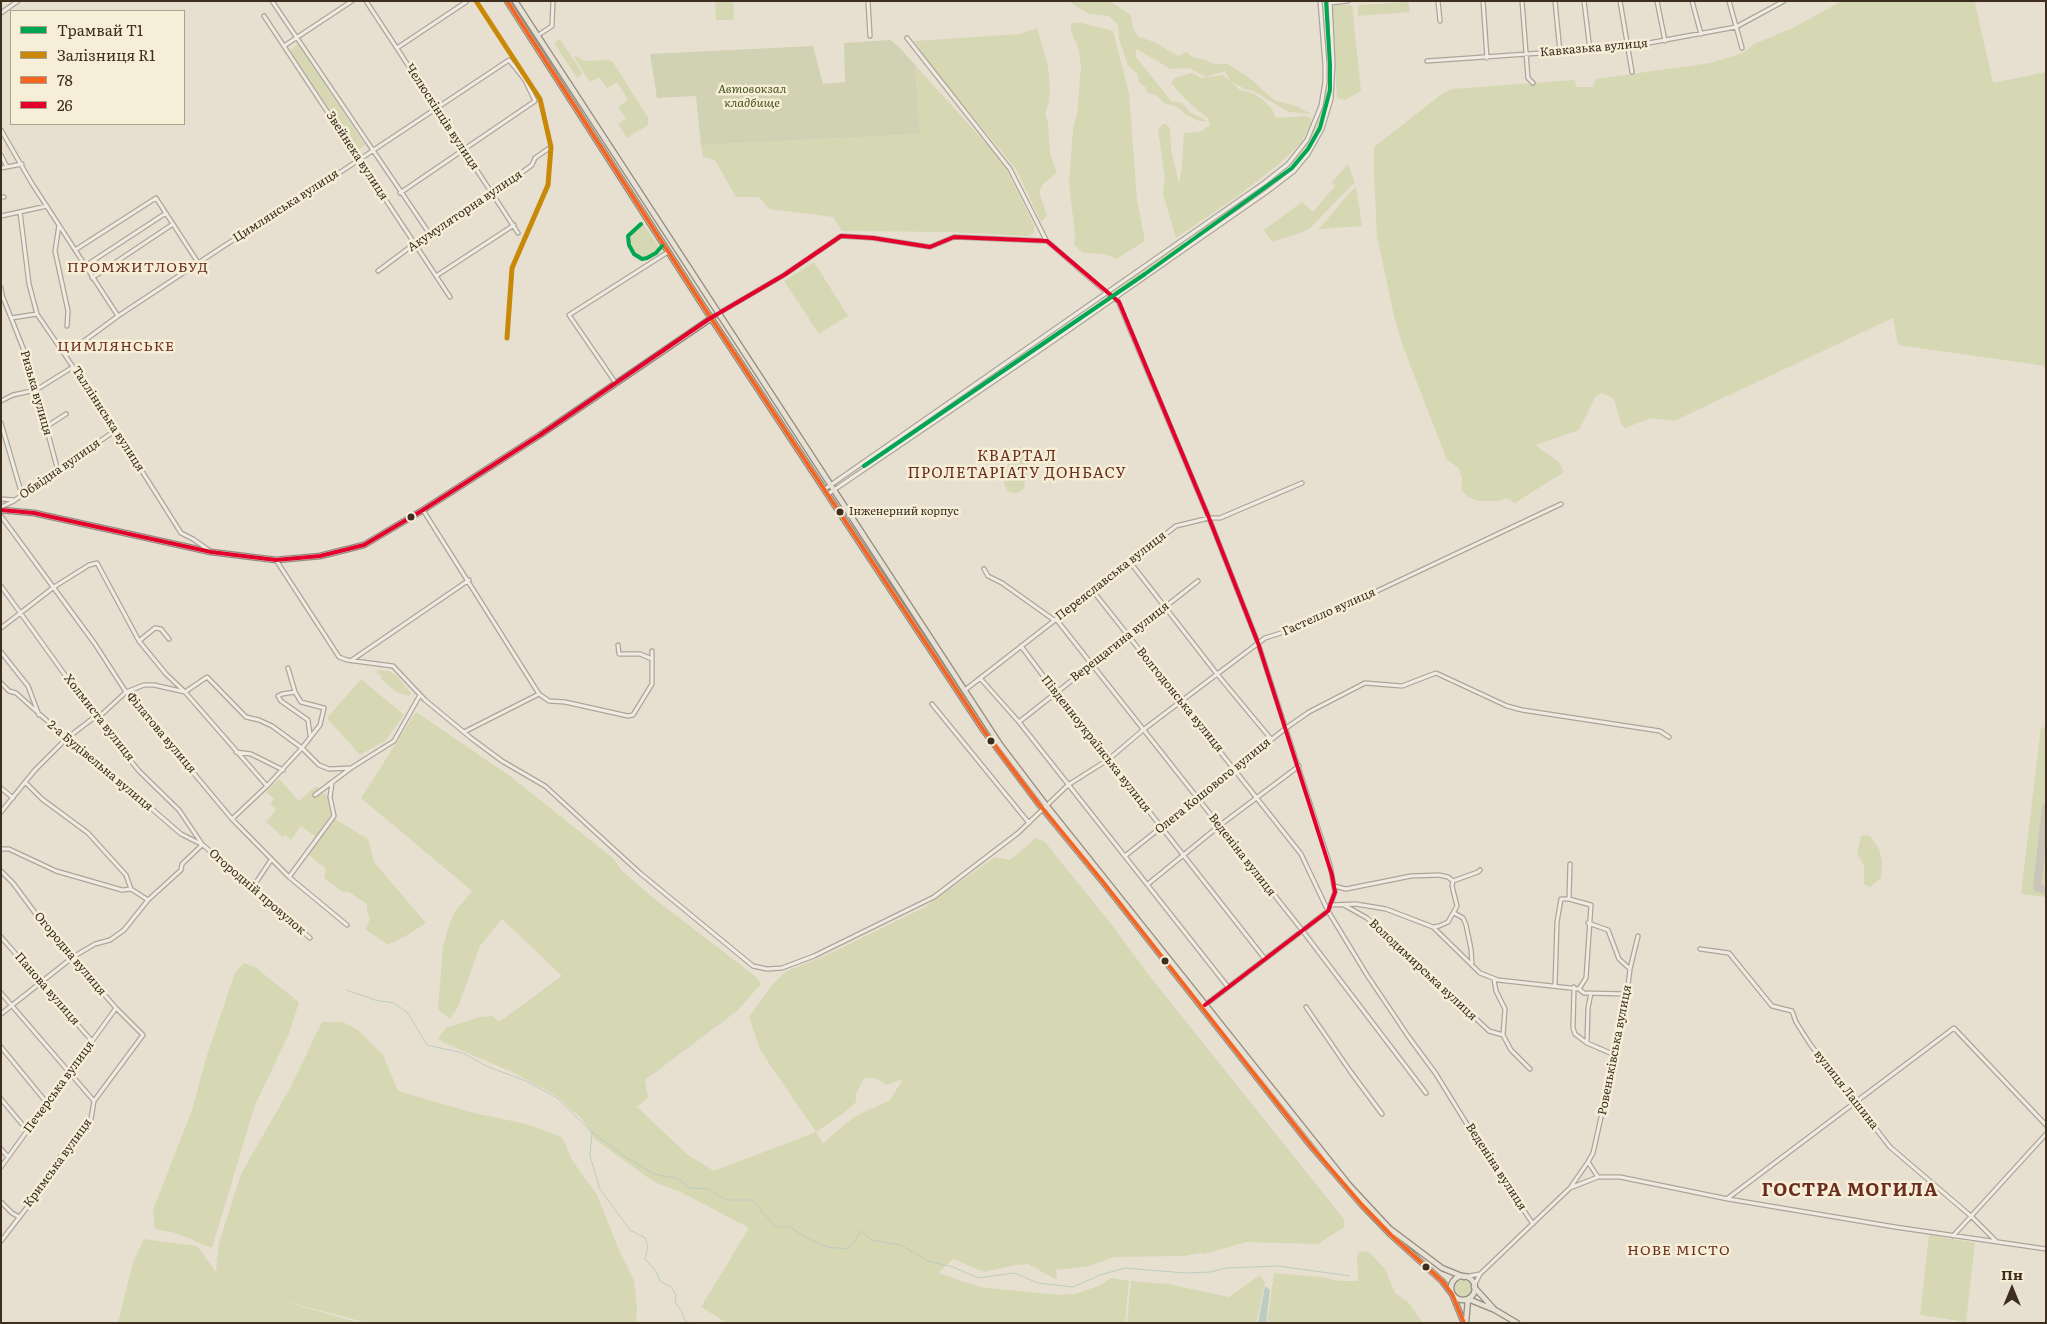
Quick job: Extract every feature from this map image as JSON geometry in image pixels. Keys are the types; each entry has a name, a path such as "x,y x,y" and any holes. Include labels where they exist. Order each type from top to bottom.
{"main road":[{"path":"507,1 712,318 999,743 1045,807 1320,1150 1388,1228 1442,1268 1470,1280 1495,1310"},
{"path":"514,1 719,313 969,710 1336,1176 1391,1235 1437,1275 1452,1294 1465,1323"},
{"path":"1,509 34,514 211,552 276,560 320,556 364,545 423,510 540,435 615,382 719,313"},
{"path":"1464,1277 1457,1278 1452,1283 1452,1294 1460,1300 1468,1299 1495,1310 1517,1323"},
{"path":"1465,1323 1468,1299 1472,1295 1474,1286"}],"street":[{"path":"1,12 18,1"},
{"name":"Звейнека вулиця","path":"272,1 400,193 429,232"},
{"path":"284,46 352,1"},
{"name":"Челюскінців вулиця","path":"366,1 518,233"},
{"path":"537,36 552,26 553,1"},
{"path":"868,1 870,36"},
{"path":"829,490 864,460 1264,184 1288,164 1307,140 1319,113 1324,95 1324,46 1320,1"},
{"path":"829,490 869,467 1115,298 1268,192 1294,170 1312,148 1324,124 1331,99 1333,64 1330,2 1348,1"},
{"path":"1438,1 1440,21"},
{"path":"1483,1 1486,58"},
{"path":"1522,1 1528,78 1533,83"},
{"path":"1555,1 1560,52"},
{"path":"1584,1 1590,50"},
{"path":"1620,1 1632,72"},
{"path":"1657,1 1665,41"},
{"path":"1692,1 1700,34"},
{"path":"1729,1 1742,48"},
{"path":"1771,1 1773,7"},
{"name":"Кавказька вулиця","path":"1427,61 1627,47 1665,41 1736,27 1784,1"},
{"path":"397,48 466,2"},
{"name":"Звейнека вулиця","path":"264,16 450,297"},
{"path":"907,38 1010,169 1047,240 1119,302 1209,518 1258,643 1330,865 1335,892 1328,911 1206,1006"},
{"path":"1324,46 1332,46"},
{"name":"Цимлянська вулиця","path":"65,355 118,316 509,60 525,80 535,101 464,150"},
{"path":"1324,65 1333,64"},
{"path":"1,130 31,182 118,316"},
{"name":"Акумуляторна вулиця","path":"378,271 429,232 493,194 532,165 535,158 548,149"},
{"path":"400,193 464,150"},
{"path":"1,155 7,167"},
{"path":"1,168 22,164"},
{"path":"1288,164 1294,170"},
{"path":"1264,184 1268,192"},
{"path":"75,250 156,198 199,264"},
{"path":"1,216 47,206"},
{"name":"Талліннська вулиця","path":"20,212 29,284 37,314 116,430 182,533 194,539 211,552"},
{"path":"85,266 166,213"},
{"path":"59,224 55,251 68,311 67,326"},
{"path":"92,278 173,224"},
{"path":"436,276 514,225"},
{"path":"719,313 784,276 841,236 873,238 930,247 954,237 1047,240"},
{"path":"615,382 570,315 669,252"},
{"name":"Ризька вулиця","path":"1,288 2,296 29,363 58,471"},
{"path":"11,318 37,314"},
{"path":"1,401 13,395 36,390 73,367"},
{"path":"46,427 66,414"},
{"path":"1,424 22,495"},
{"name":"Обвідна вулиця","path":"1,499 15,500 116,430"},
{"path":"864,460 869,467"},
{"name":"Переяславська вулиця","path":"964,691 1176,526 1209,518 1220,518 1302,483"},
{"path":"1,509 15,500"},
{"name":"Гастелло вулиця","path":"352,661 393,666 420,695 464,732 502,761 545,786 640,872 753,966 767,969 782,968 814,956 924,904 1029,823 1068,785 1109,759 1143,730 1265,638 1303,626 1561,504"},
{"path":"423,510 540,694 549,701 565,702 628,716 633,715 652,684 652,651"},
{"name":"Філатова вулиця","path":"1,516 54,587 126,692 232,819 289,877 347,925"},
{"path":"276,560 340,657 352,661 469,580"},
{"path":"1,628 54,587 97,562 139,641 166,674 185,692 235,752 267,786"},
{"path":"1130,562 1217,674 1271,739"},
{"name":"Веденіна вулиця","path":"984,569 988,576 1002,582 1055,620 1092,664 1302,930 1426,1093"},
{"name":"Верещагина вулиця","path":"1019,722 1198,581"},
{"name":"Холмиста вулиця","path":"1,586 96,718 139,771 178,810 203,845"},
{"name":"Волгодонська вулиця","path":"1093,590 1301,854 1328,911"},
{"path":"139,641 155,628 160,629 169,639"},
{"path":"618,645 619,654 640,654 652,659"},
{"name":"Південноукраїнська вулиця","path":"1021,646 1265,959"},
{"path":"1,652 28,686 40,715"},
{"path":"232,819 283,770 320,725 324,708 301,702 295,692 288,668"},
{"name":"Олега Кошового вулиця","path":"1125,856 1286,728 1310,712 1365,682 1402,686 1436,673 1508,706 1522,710 1660,731 1669,737"},
{"path":"1,812 25,782 66,739 96,718 126,692 144,685 154,684 160,688 185,692 208,677 246,718 259,720 272,726 302,748 319,765 329,769 352,768"},
{"path":"980,678 1019,722 1228,987"},
{"name":"2-а Будівельна вулиця","path":"1,683 9,691 16,693 109,776 137,796 181,834 203,845"},
{"path":"295,692 278,696 281,702 308,720 310,735"},
{"path":"464,732 540,694"},
{"path":"315,795 394,741 420,695"},
{"path":"932,704 1029,823"},
{"path":"235,752 251,754 283,770"},
{"path":"1148,884 1256,797 1299,766"},
{"path":"25,782 42,799 88,833 126,875 131,889 148,900"},
{"path":"289,877 334,816 330,797 332,782"},
{"path":"1,788 13,798"},
{"name":"Огородній провулок","path":"1,1014 73,957 95,944 110,940 124,930 148,900 181,870 182,864 203,845 310,938"},
{"path":"1,849 10,849 56,871 122,890 131,889"},
{"path":"253,887 271,860"},
{"path":"1569,899 1570,864"},
{"path":"1453,881 1480,870"},
{"name":"Огородна вулиця","path":"1,871 13,883 44,925 116,1008 142,1034"},
{"path":"1334,886 1346,889 1411,876 1439,875 1448,877 1453,881"},
{"path":"1433,927 1448,922 1457,906 1452,886 1453,881"},
{"path":"1555,986 1557,922 1561,899 1569,899 1590,905 1586,978 1579,989"},
{"name":"Володимирська вулиця","path":"1342,904 1367,918 1388,935 1489,1031 1503,1035"},
{"path":"1330,905 1356,904 1386,909 1433,927 1480,972 1494,978 1574,987 1584,993 1627,994"},
{"name":"Веденіна вулиця","path":"1328,911 1367,975 1436,1074 1481,1147 1533,1224"},
{"path":"1454,912 1463,918 1466,925 1472,963"},
{"path":"1588,923 1608,930 1619,959 1630,969"},
{"name":"Ровеньківська вулиця","path":"1474,1286 1480,1274 1570,1188 1593,1153 1615,1055 1630,969 1638,936"},
{"name":"Панова вулиця","path":"1,937 92,1041"},
{"name":"вулиця Лашина","path":"1700,949 1729,953 1772,1006 1792,1011 1796,1022 1810,1044 1890,1147 1972,1217 1997,1242"},
{"path":"1494,978 1496,991 1505,1009 1503,1035 1511,1050 1530,1069"},
{"path":"1574,987 1573,1028 1575,1034 1587,1043 1615,1055"},
{"path":"1,993 94,1101"},
{"path":"1587,1043 1588,1008 1591,993"},
{"path":"1306,1007 1382,1114"},
{"name":"Печерська вулиця","path":"1,1167 116,1008"},
{"path":"1728,1199 1954,1028 2046,1125"},
{"name":"Кримська вулиця","path":"1,1241 42,1188 56,1162 91,1120 94,1101 142,1034"},
{"path":"1,1048 47,1103"},
{"path":"1,1099 27,1130"},
{"path":"1953,1236 2046,1134"},
{"path":"1,1148 8,1157"},
{"path":"1588,1162 1598,1177 1620,1177 1728,1199 1953,1236 2046,1249"},
{"name":"Ровеньківська вулиця","path":"1570,1188 1598,1177"},
{"path":"1,1202 19,1217"},
{"path":"1464,1277 1480,1274"}],"green space":[{"path":"715,1 733,1 734,20 716,20"},
{"path":"1068,1 1111,2 1131,15 1133,29 1139,37 1154,42 1178,56 1186,52 1194,58 1203,59 1214,64 1228,64 1251,79 1274,100 1296,106 1311,114 1289,112 1253,91 1230,81 1225,71 1206,77 1189,68 1171,69 1136,49 1136,57 1171,101 1182,103 1190,112 1207,121 1199,121 1185,114 1177,107 1164,103 1157,96 1146,92 1147,88 1139,83 1137,73 1128,66 1119,39 1118,25 1109,16 1089,14"},
{"path":"1842,1 1978,1 1975,3 1993,83 2046,72 2046,366 1898,345 1893,318 1674,421 1651,418 1625,428 1621,424 1614,399 1602,393 1595,397 1579,430 1535,445 1559,462 1564,472 1515,503 1506,498 1500,501 1478,501 1468,497 1461,489 1462,478 1459,468 1447,460 1402,344 1394,316 1377,236 1374,147 1443,93 1452,89 1575,80 1576,87 1593,87 1596,79 1710,63 1743,53 1754,44 1793,28"},
{"path":"1408,2 1410,12 1358,16 1358,5"},
{"path":"1332,5 1352,5 1361,91 1345,100 1337,98"},
{"path":"1082,23 1113,31 1129,93 1137,200 1145,241 1116,259 1105,254 1083,253 1074,245 1075,233 1069,184 1073,129 1077,113 1081,67 1079,50 1071,31 1071,24"},
{"path":"1037,28 1048,66 1050,90 1049,102 1045,113 1048,123 1050,153 1057,173 1044,183 1039,192 1047,215 1041,222 1016,169 927,61 914,41 1019,34"},
{"path":"560,39 583,74 577,78 554,43"},
{"name":"Автовокзал кладбище","path":"890,40 915,65 920,134 701,145 696,96 657,98 650,54 813,46 823,84 845,82 844,43"},
{"path":"298,44 365,145 357,151 290,50"},
{"path":"576,56 584,61 608,60 613,62 648,118 648,125 627,138 618,124 626,119 618,107 628,100 617,82 607,88 599,77 590,82 574,57"},
{"path":"915,65 993,151 1006,169 1034,225 1034,233 1028,236 949,232 842,231 833,217 769,209 759,197 736,197 715,160 703,157 701,145 920,134"},
{"path":"1328,66 1332,68 1330,97 1325,116 1314,141 1294,167 1292,163 1309,140 1320,114 1327,88"},
{"path":"1191,73 1202,78 1223,75 1240,90 1252,93 1262,99 1272,109 1276,118 1305,116 1311,118 1311,124 1301,143 1279,164 1238,196 1176,238 1163,194 1165,178 1158,129 1163,124 1170,128 1171,149 1179,184 1184,133 1200,132 1210,125 1208,118 1190,104 1171,83 1175,78"},
{"path":"1348,164 1355,182 1309,229 1272,242 1264,230 1302,202 1313,212 1335,186 1332,182"},
{"path":"1263,186 1266,190 1198,237 1195,237 1195,233"},
{"path":"1356,187 1362,226 1319,229 1351,191"},
{"path":"642,222 661,250 648,257 637,256 628,243 629,232"},
{"path":"1183,241 1186,245 1114,293 1114,289"},
{"path":"814,262 848,316 819,334 784,281"},
{"path":"1019,447 1026,449 1030,453 1024,488 1018,493 1012,493 1008,491 1004,484 1011,450"},
{"path":"377,670 389,671 397,676 411,693 409,696 398,693 381,679 382,676 377,674"},
{"path":"361,679 404,715 386,740 360,755 327,718"},
{"path":"416,712 510,776 614,859 621,870 652,897 755,976 761,984 737,1011 645,1080 648,1097 637,1107 688,1155 714,1171 816,1132 760,1050 749,1017 772,985 785,972 831,953 923,908 995,857 1010,860 1036,838 1045,842 1112,925 1148,974 1344,1219 1344,1227 1318,1244 1246,1242 1204,1254 1114,1257 1090,1266 1056,1270 1057,1280 1028,1264 984,1272 953,1259 938,1273 980,1287 1058,1295 1075,1294 1098,1286 1111,1278 1129,1281 1125,1323 727,1323 701,1307 749,1228 683,1193 654,1182 595,1139 582,1119 555,1095 512,1072 438,1039 446,1028 480,1017 492,1016 499,1022 562,976 502,919 480,946 458,1007 450,1019 438,1009 443,947 448,929 454,913 472,891 361,798","holes":["864,1078 875,1078 886,1085 903,1079 890,1100 854,1117 823,1143 816,1132 856,1102 856,1094"]},
{"path":"2041,727 2046,728 2046,897 2021,894"},
{"path":"279,779 299,801 316,786 327,796 331,814 316,837 301,826 291,840 285,835 283,837 266,822 276,810 270,803 274,799 266,792"},
{"path":"335,819 368,839 374,862 426,923 388,945 365,929 370,919 367,912 367,904 349,892 343,892 324,878 326,869 308,854"},
{"path":"1861,836 1870,836 1879,849 1882,861 1881,878 1870,887 1864,884 1864,866 1857,854"},
{"path":"244,963 256,968 299,1002 289,1034 255,1105 212,1248 176,1233 155,1229 153,1210 192,1110 207,1055 235,973"},
{"path":"322,1022 343,1022 358,1030 383,1055 398,1091 474,1113 526,1124 562,1137 572,1160 597,1195 618,1248 634,1280 637,1307 636,1323 368,1323 264,1296 360,1323 118,1323 133,1262 144,1239 197,1246 218,1275 216,1272 219,1243 241,1174 289,1090"},
{"path":"1929,1235 1975,1243 1966,1322 1920,1315"},
{"path":"1368,1251 1385,1269 1395,1293 1409,1303 1423,1323 1267,1323 1274,1273 1321,1277 1340,1281 1358,1281 1357,1258 1359,1252"},
{"path":"1260,1275 1265,1283 1256,1323 1127,1323 1131,1281 1168,1284 1229,1297"},
{"path":"1462,1279 1469,1282 1472,1289 1469,1296 1462,1299 1455,1296 1452,1289 1455,1282"}],"shaded area":[{"path":"1265,1286 1270,1290 1266,1323 1258,1323"}],"waterway":[{"path":"346,990 375,1000 394,1003 408,1013 427,1045 463,1053 486,1066 526,1081 557,1098 592,1132 627,1158 654,1174 677,1178 690,1188 709,1189 725,1200 752,1200 776,1227 790,1227 805,1237 828,1247 846,1249 854,1243 861,1231 872,1240 901,1245 928,1261 953,1267 978,1278 1014,1273 1038,1283 1073,1287 1100,1275 1125,1268 1185,1273 1210,1272 1227,1268 1278,1266 1350,1276"},
{"path":"592,1133 590,1156 600,1189 630,1230 645,1238 648,1246 645,1259 656,1271 660,1281 671,1287 676,1295 675,1302 682,1312 685,1321 690,1323"}],"taxiway":[{"path":"2046,807 2037,888 2046,890"}],"tram line":[{"name":"T1","path":"864,466 1145,274 1292,168 1308,149 1320,128 1330,90 1326,1"},
{"name":"T1","path":"641,224 628,236 629,245 634,254 642,259 647,258 656,253 662,246"}],"rail line":[{"name":"R1","path":"476,1 540,99 551,147 548,185 512,268 507,338"}],"transit line":[{"name":"78","path":"507,1 707,312 984,731 1038,803 1103,882 1311,1146 1362,1205 1391,1235 1442,1281 1452,1294 1464,1323"},
{"name":"26","path":"1,510 34,513 211,552 276,560 320,556 364,545 423,510 540,435 709,319 784,275 841,236 873,238 930,247 954,237 1047,241 1119,302 1209,518 1258,643 1332,875 1335,892 1328,911 1205,1005"}],"place":[{"name":"Інженерний корпус","path":"840,512"}],"district":[{"name":"ПРОМЖИТЛОБУД","path":"138,268"},
{"name":"ЦИМЛЯНСЬКЕ","path":"116,347"},
{"name":"КВАРТАЛ ПРОЛЕТАРІАТУ ДОНБАСУ","path":"1017,466"},
{"name":"ГОСТРА МОГИЛА","path":"1850,1191"},
{"name":"НОВЕ МІСТО","path":"1679,1251"}]}
